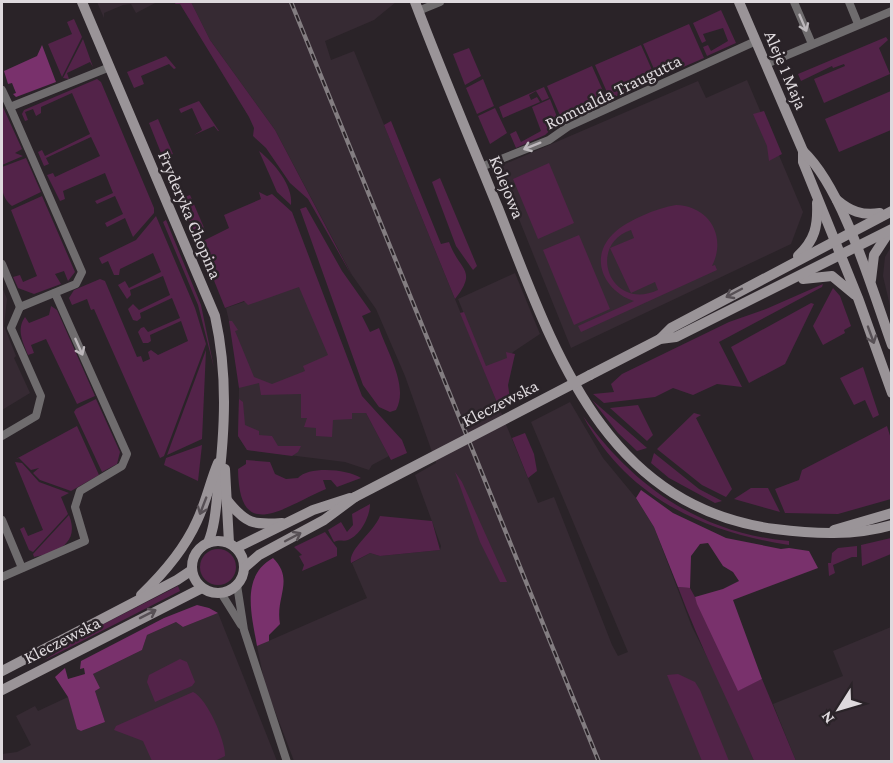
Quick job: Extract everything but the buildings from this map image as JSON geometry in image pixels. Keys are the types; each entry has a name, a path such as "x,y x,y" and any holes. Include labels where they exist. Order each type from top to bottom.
{"main road":[{"name":"Fryderyka Chopina","path":"82,2 214,316 223,361 224,452 232,546"},
{"name":"Aleje 1 Maja","path":"739,2 803,151 810,158 835,198 874,296"},
{"name":"Kolejowa","path":"417,6 550,335 573,383 596,420 619,447 646,472 684,499 722,516 756,526 798,532 829,531"},
{"name":"Aleje 1 Maja","path":"803,151 803,162 858,298 891,393"},
{"path":"786,266 807,247 814,236 817,223 816,195"},
{"path":"835,198 849,210 862,214 891,210"},
{"name":"Kleczewska","path":"244,568 259,555 324,520 355,497 660,339 671,328 891,210"},
{"path":"891,229 878,247 872,265 874,296 891,345"},
{"name":"Kleczewska","path":"660,339 676,337 794,280 891,229"},
{"path":"794,280 832,276 858,298"},
{"name":"Fryderyka Chopina","path":"208,543 214,523 224,452"},
{"path":"135,602 173,561 185,544 200,516 224,452"},
{"name":"Kleczewska","path":"232,546 330,503 355,497"},
{"path":"227,500 240,516 253,524 288,523"},
{"path":"829,531 891,513"},
{"path":"829,531 848,534 891,525"},
{"path":"220,541 232,546 243,561 244,568 237,585 221,593 202,588 192,570 194,557 208,543 220,541"},
{"name":"Kleczewska","path":"2,671 192,570"},
{"name":"Kleczewska","path":"2,690 202,588"}],"street":[{"path":"794,2 812,44"},
{"path":"849,2 858,24"},
{"path":"417,6 436,3"},
{"path":"766,64 891,11"},
{"name":"Romualda Traugutta","path":"481,167 549,140 569,126 756,41"},
{"path":"10,107 110,67"},
{"path":"2,90 82,268 81,279 76,284 20,307 11,328 41,396 36,416 2,435"},
{"path":"2,264 20,307"},
{"path":"2,577 85,541 75,507 80,490 122,466 127,454 55,293"},
{"path":"2,520 22,568"},
{"path":"237,585 244,630 287,762"},
{"path":"221,593 244,630"}],"shaded area":[{"path":"97,2 157,2 136,13 131,4 123,5 104,13 104,18"},
{"path":"176,2 191,2 210,40 275,130 352,276 308,199 290,183 266,148 253,136 254,128 249,117 180,4 175,4"},
{"path":"191,2 396,2 374,20 325,41 331,60 354,51 538,503 554,497 612,645 618,656 628,652 531,422 570,402 603,458 636,498 654,527 692,627 727,696 754,761 294,761 265,685 257,646 367,598 352,563 370,553 380,556 440,550 441,546 415,475 436,463 405,376 376,309 352,275 275,130 210,40"},
{"path":"721,10 736,43 707,56 703,47 708,45 711,51 728,41 723,28 703,34 706,41 702,43 693,23"},
{"path":"74,19 82,37 62,77 48,44 72,34 67,22"},
{"path":"689,24 704,58 658,78 643,44"},
{"path":"886,37 888,40 879,48 890,74 824,103 814,79 845,66 844,64 833,68 832,66 801,81 798,74"},
{"path":"83,39 93,67 90,62 67,73 69,79 63,78"},
{"path":"42,45 56,82 16,97 13,94 16,93 12,83 8,84 4,71 37,56"},
{"path":"641,45 656,79 610,99 595,65"},
{"path":"469,48 481,76 465,85 453,54"},
{"path":"166,56 176,68 174,69 169,64 141,76 144,84 134,88 127,72"},
{"path":"592,66 607,100 562,120 547,86"},
{"path":"97,79 101,82 154,208 154,213 133,237 125,218 107,227 105,223 123,214 115,196 97,204 95,201 113,193 105,173 63,191 65,199 60,201 47,175 53,173 55,177 100,156 91,137 46,158 49,164 44,166 38,152 42,150 45,156 90,134 72,93 41,107 41,113 36,116 33,109 25,112 28,120 25,121 22,114 24,110"},
{"path":"483,79 494,106 477,114 466,88"},
{"path":"747,80 803,212 791,244 571,348 498,167 698,81 706,98"},
{"path":"544,87 549,98 542,101 536,91 529,95 531,100 537,97 540,102 503,118 499,107"},
{"path":"891,91 891,130 839,152 825,119"},
{"path":"550,99 559,122 545,135 516,148 510,134 516,131 521,142 541,131 532,107"},
{"path":"199,101 219,131 214,126 194,135 202,130 192,108 181,113 179,109"},
{"path":"2,105 22,149 15,153 23,156 2,165"},
{"path":"495,108 507,133 490,144 478,116"},
{"path":"764,111 782,154 769,161 767,146 753,114"},
{"path":"158,119 173,154 163,158 149,123"},
{"path":"391,121 441,244 449,242 465,270 465,282 455,299 384,125"},
{"path":"259,151 271,162 286,182 291,205 277,192"},
{"path":"26,158 41,192 12,206 3,194 2,167"},
{"path":"549,163 574,223 538,239 513,179"},
{"path":"440,178 477,266 473,270 456,246 432,182"},
{"path":"259,192 267,196 272,194 292,212 362,396 402,440 407,453 391,460 366,413 352,413 352,419 333,420 332,437 316,436 316,428 304,427 307,418 301,418 301,394 261,395 259,383 239,388 229,321 232,321 238,330 235,331 254,377 272,384 305,371 303,366 328,355 299,287 248,305 244,301 225,308 203,253 203,241 229,228 224,215 261,199"},
{"path":"190,195 205,230 195,234 180,199"},
{"path":"42,196 75,272 68,281 64,271 55,274 61,284 34,294 18,288 13,277 20,275 23,282 37,276 11,210"},
{"path":"676,205 688,207 706,217 716,234 716,255 712,266 715,265 717,270 581,332 578,326 634,301 624,297 608,283 601,264 601,255 605,245 612,235 625,225 651,212","holes":["631,230 634,238 610,248 617,238","610,248 631,293 616,285 610,274 607,261","655,282 658,290 641,294 632,293"]},
{"path":"306,207 342,271 371,312 362,316 370,332 379,328 398,380 400,390 396,410 390,412 379,407 363,385 300,209"},
{"path":"156,216 195,308 206,344 164,456 160,458 94,309 91,310 87,299 72,305 69,298 74,290 100,279 105,281 137,357 141,356 143,362 150,359 148,352 151,350 158,355 188,341 181,321 150,335 151,341 148,343 143,343 138,332 144,327 148,332 180,318 172,298 140,313 141,318 137,321 133,320 128,309 133,304 139,310 170,295 163,276 130,290 131,295 127,299 118,285 125,281 129,288 161,272 153,253 120,269 119,275 114,275 108,261 102,264 99,258 136,240"},
{"path":"166,220 201,305 214,368 198,305 163,222"},
{"path":"579,235 610,309 574,325 543,250"},
{"path":"891,247 891,310 883,276 885,257"},
{"path":"515,273 540,334 513,352 494,387 458,299"},
{"path":"313,278 366,413 389,456 372,465 369,470 345,462 247,450 238,436 239,388 253,377 229,321 226,308"},
{"path":"823,284 822,287 719,342 742,387 717,384 693,395 673,388 655,397 604,403 593,394 614,392 611,384 622,374 729,322 766,309"},
{"path":"2,287 7,299 4,326 16,356 14,358 30,393 2,410"},
{"path":"833,288 840,296 851,326 844,330 845,333 823,345 813,326"},
{"path":"811,303 814,304 785,364 749,383 731,347"},
{"path":"51,306 57,310 95,396 77,404 46,339 31,345 34,353 28,355 22,341 21,327 25,317 29,323 49,315"},
{"path":"464,312 486,366 507,358 506,352 515,354 508,385 510,399 498,405 460,313"},
{"path":"206,350 202,439 167,455"},
{"path":"863,367 879,415 873,418 865,400 854,405 840,378"},
{"path":"96,399 120,452 117,464 102,472 74,412"},
{"path":"239,399 243,402 245,425 259,431 259,435 272,436 278,446 301,446 298,452 292,456 247,450 238,436"},
{"path":"592,400 647,448 637,451 618,433"},
{"path":"638,405 653,435 647,441 610,408"},
{"path":"694,413 701,415 696,418 732,489 726,497 702,485 657,449"},
{"path":"583,416 624,464 647,485 672,502 698,517 726,528 789,541 789,545 726,531 670,506 644,489 621,468 601,444"},
{"path":"77,426 99,475 71,491 40,480 33,473 39,468 31,470 19,458 16,459"},
{"path":"887,426 891,439 891,499 838,514 785,513 775,489 799,480 802,470"},
{"path":"525,433 534,454 537,471 528,478 512,438"},
{"path":"202,445 198,481 164,465 166,458"},
{"path":"654,453 699,489 722,501 715,503 669,478 651,463"},
{"path":"246,460 270,462 275,474 286,479 298,478 303,474 319,470 338,471 361,478 337,487 331,480 323,480 326,489 280,511 266,514 255,513 246,507 240,492 238,469 246,464"},
{"path":"15,462 22,463 39,482 69,493 61,497 68,514 33,552 29,550 20,529 24,527 28,536 43,530"},
{"path":"455,472 462,482 507,582 500,582 480,542"},
{"path":"751,488 768,488 780,512 734,499"},
{"path":"641,490 673,513 726,538 781,549 809,551 818,568 733,600 762,679 738,691 695,597 723,589 739,581 733,572 723,566 708,543 700,544 691,556 690,588 678,587 654,527 636,498"},
{"path":"370,504 361,530 353,538 334,542 328,530 341,522 347,532 353,525 352,514"},
{"path":"69,515 72,533 65,545 34,557 33,554"},
{"path":"380,516 432,521 440,550 380,556 370,553 351,563 353,552"},
{"path":"325,532 337,548 337,556 302,571 304,565 299,556 302,555 294,547"},
{"path":"891,538 891,554 862,566 861,545"},
{"path":"857,546 857,557 833,565 835,573 829,576 828,563 831,563 832,553 838,548"},
{"path":"218,549 231,554 236,567 231,580 218,585 205,580 200,567 205,554"},
{"path":"273,558 283,574 284,581 279,614 280,624 269,635 269,641 257,646 251,610 252,586 256,575"},
{"path":"178,586 180,591 43,661 88,632"},
{"path":"678,587 690,588 739,690 762,679 796,761 754,761"},
{"path":"197,605 218,613 183,627 176,622 147,635 142,650 93,674 100,688 95,691 105,722 81,731 77,729 68,697 55,677 65,668 68,679 85,674 84,668 80,669 81,661 164,618"},
{"path":"218,613 277,761 2,762 2,754 17,752 31,745 16,716 35,706 38,711 68,697 78,729 81,731 105,722 95,691 100,688 93,674 142,650 147,635 176,622 183,627"},
{"path":"891,627 891,761 796,761 773,704 843,676 833,651"},
{"path":"180,659 187,662 195,682 192,686 155,702 147,682 149,675"},
{"path":"678,674 695,682 700,690 729,761 702,761 667,675"},
{"path":"193,692 210,711 222,741 225,756 213,762 152,761 143,741 114,730 116,726"}],"railway":[{"path":"291,2 599,762"}]}
